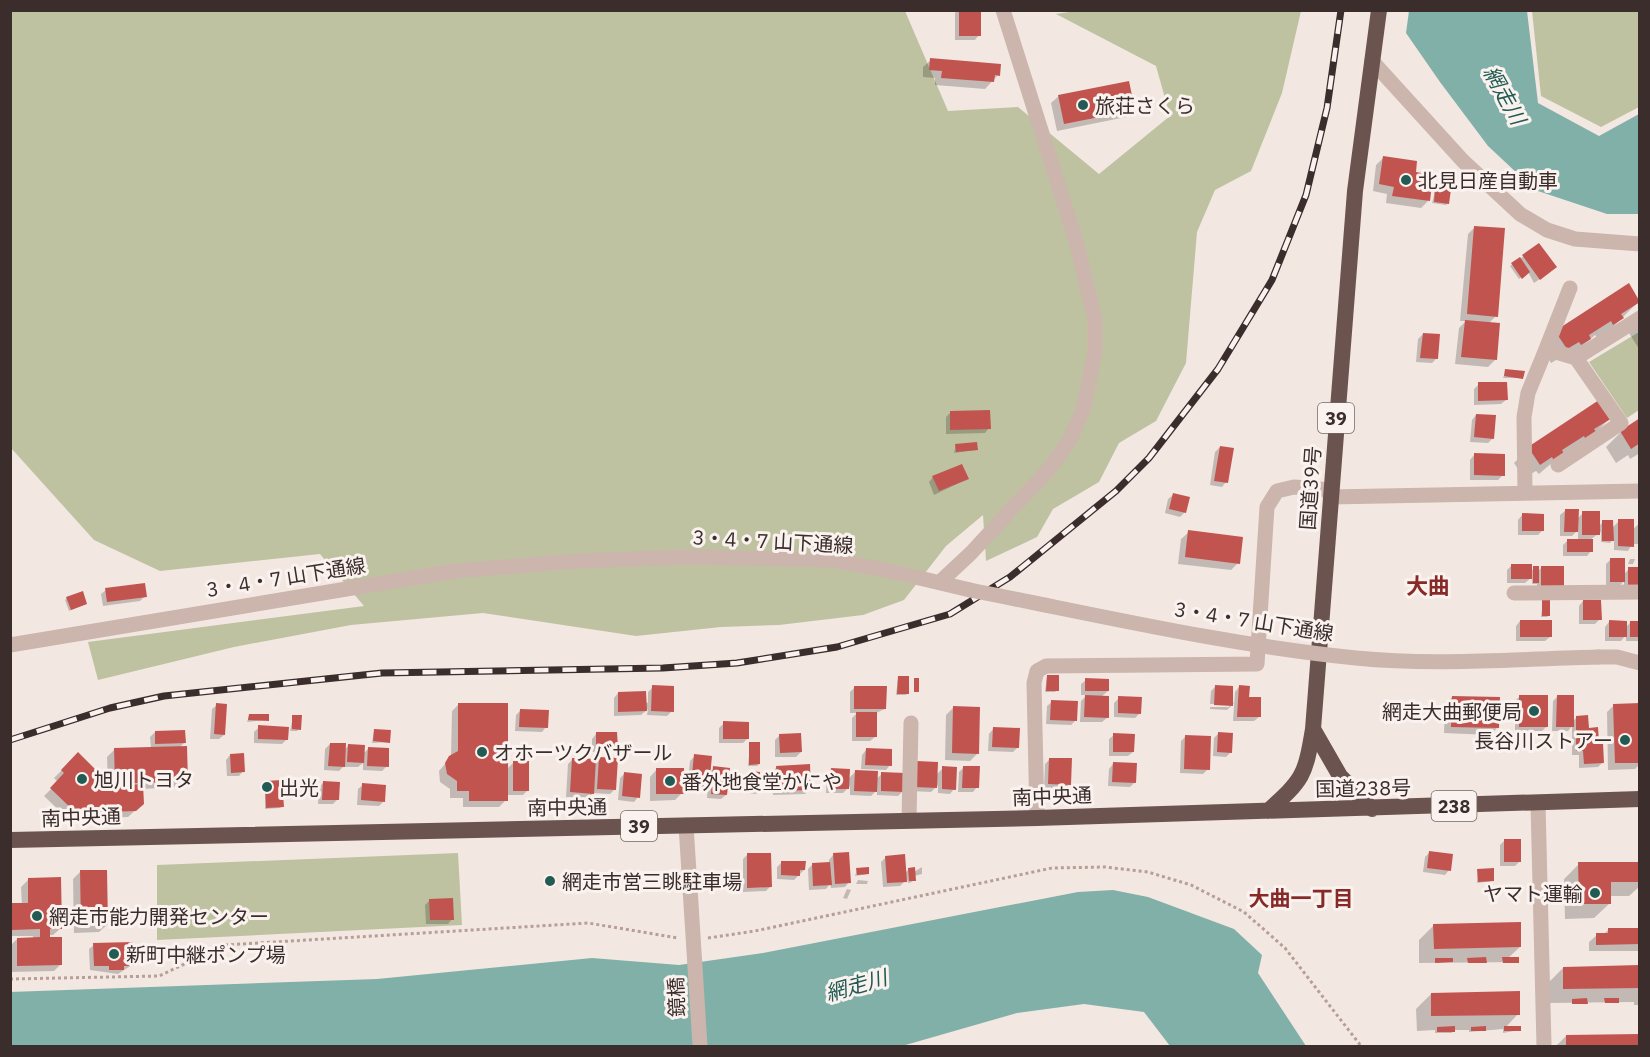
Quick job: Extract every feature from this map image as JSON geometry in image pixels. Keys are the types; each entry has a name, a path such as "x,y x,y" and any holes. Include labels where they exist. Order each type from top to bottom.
{"highway":[{"name":"国道39号","path":"1268,811 1296,785 1306,770 1313,729 1355,191 1379,10"},
{"path":"1313,729 1340,776 1372,809"},
{"name":"国道238号","path":"1268,811 1640,799"},
{"name":"南中央通","path":"10,840 1268,811"}],"street":[{"path":"940,582 971,553 1048,470 1070,441 1083,410 1091,382 1095,351 1095,319 1076,241 1005,12"},
{"path":"1372,61 1464,161 1520,214 1547,230 1575,239 1640,244"},
{"path":"1525,492 1524,417 1528,393 1570,288"},
{"path":"1576,358 1640,318"},
{"path":"1546,349 1576,358 1621,423 1558,465"},
{"path":"1037,818 1034,683 1040,667 1257,664 1268,507 1277,491 1294,487 1330,494 1640,491"},
{"name":"3・4・7 山下通線","path":"10,645 455,571 576,561 690,557 832,560 970,590 1237,642 1358,658 1410,661 1617,657 1640,663"},
{"path":"1514,593 1640,592"},
{"path":"909,820 911,723"},
{"path":"1538,804 1544,1047"},
{"name":"鏡橋","path":"686,825 700,1047"}],"path":[{"path":"10,979 159,976 225,945 588,923 694,943 1052,868 1106,867 1148,872 1191,885 1244,912 1285,948 1361,1047"}],"green space":[{"path":"1082,10 1301,11 1282,93 1251,171 1215,190 1197,232 1186,363 1156,421 1119,443 1099,482 1053,509 1037,537 986,561 983,515 946,546 904,600 863,615 779,625 721,627 636,636 483,613 351,625 234,647 98,680 88,642 364,606 320,554 160,571 94,540 11,448 11,11 905,11 948,111 1018,107 1099,174 1170,116 1156,66 1056,14"},
{"path":"1532,11 1639,11 1639,107 1601,127 1541,96"},
{"path":"1639,332 1639,410 1627,418 1589,362"},
{"path":"458,853 462,925 157,940 157,865"}],"water":[{"name":"網走川","path":"1409,11 1527,11 1538,103 1599,136 1639,114 1639,214 1607,214 1535,190 1488,146 1440,82 1406,33"},
{"name":"網走川","path":"1113,890 1148,897 1234,929 1262,955 1258,973 1306,1046 1170,1046 1144,1012 1084,1004 1017,1013 902,1046 11,1046 10,992 377,979 592,958 679,965 763,953 1078,892"}],"building":[{"path":"959,10 981,10 981,36 959,36"},
{"path":"930,58 1001,64 1000,76 995,75 994,82 941,78 942,71 929,70"},
{"path":"1129,81 1135,110 1064,124 1058,95"},
{"name":"北見日産自動車","path":"1383,156 1417,161 1416,172 1433,175 1430,201 1392,196 1394,187 1379,184"},
{"path":"1435,187 1451,189 1449,204 1434,202"},
{"path":"1474,226 1505,228 1498,317 1467,314"},
{"path":"1539,243 1557,267 1540,280 1522,255"},
{"path":"1520,257 1530,272 1522,279 1511,263"},
{"path":"1629,283 1640,302 1621,314 1624,318 1613,325 1611,321 1589,335 1591,339 1581,345 1579,342 1567,349 1555,331"},
{"path":"1465,320 1500,323 1497,360 1461,357"},
{"path":"1423,333 1440,334 1438,359 1420,358"},
{"path":"1505,369 1525,371 1523,379 1504,376"},
{"path":"1478,382 1507,382 1508,400 1478,401"},
{"path":"1602,398 1614,417 1594,429 1597,433 1586,440 1584,436 1562,450 1564,454 1554,461 1552,457 1540,465 1528,447"},
{"path":"990,410 991,429 950,430 950,411"},
{"path":"1476,414 1496,415 1494,439 1474,437"},
{"path":"1640,418 1640,443 1631,449 1620,431"},
{"path":"977,442 978,450 956,452 955,444"},
{"path":"1220,446 1234,448 1228,483 1214,481"},
{"path":"1474,453 1505,454 1505,476 1474,475"},
{"path":"962,464 969,479 939,491 932,476"},
{"path":"1173,493 1190,497 1186,513 1169,509"},
{"path":"1565,509 1579,509 1578,532 1564,532"},
{"path":"1582,511 1600,511 1600,535 1582,535"},
{"path":"1522,513 1544,514 1544,531 1522,531"},
{"path":"1618,519 1634,519 1634,547 1618,546"},
{"path":"1602,520 1613,520 1614,541 1602,541"},
{"path":"1188,530 1243,537 1240,564 1185,557"},
{"path":"1567,539 1593,539 1593,552 1567,552"},
{"path":"1610,558 1625,558 1625,582 1610,582"},
{"path":"1511,564 1532,564 1532,579 1511,579"},
{"path":"1533,566 1539,566 1539,583 1533,583"},
{"path":"1541,566 1564,566 1564,587 1541,587"},
{"path":"1628,567 1640,567 1640,585 1628,585"},
{"path":"145,583 147,597 107,602 105,588"},
{"path":"83,591 87,604 71,610 66,597"},
{"path":"1542,600 1550,600 1550,616 1542,616"},
{"path":"1583,600 1601,600 1602,620 1583,620"},
{"path":"1520,620 1552,620 1552,637 1520,637"},
{"path":"1609,620 1627,621 1627,637 1609,637"},
{"path":"1630,621 1640,621 1640,637 1630,637"},
{"path":"1047,675 1059,675 1059,691 1046,691"},
{"path":"898,676 909,676 909,694 897,694"},
{"path":"914,678 919,678 919,692 914,692"},
{"path":"1085,678 1109,679 1109,691 1085,691"},
{"path":"652,685 674,686 674,712 651,711"},
{"path":"1215,685 1233,686 1233,706 1214,705"},
{"path":"1239,685 1250,686 1249,697 1261,697 1261,717 1237,717"},
{"path":"854,686 887,686 886,709 854,709"},
{"path":"646,691 647,711 618,712 618,692"},
{"path":"1085,695 1109,696 1109,718 1084,717"},
{"name":"網走大曲郵便局","path":"1519,695 1548,695 1548,727 1519,727"},
{"path":"1557,695 1574,695 1574,727 1556,727"},
{"path":"1118,696 1142,697 1141,714 1118,713"},
{"path":"1452,696 1500,697 1499,728 1451,727"},
{"path":"1051,700 1078,701 1077,721 1050,720"},
{"path":"216,703 227,704 225,735 214,734"},
{"name":"オホーツクバザール","path":"458,703 508,703 508,801 469,801 469,791 457,791 457,781 447,774 445,763 449,756 458,751"},
{"path":"1640,703 1640,763 1615,763 1613,704"},
{"path":"953,706 980,707 979,754 952,753"},
{"path":"520,709 549,710 548,728 519,727"},
{"path":"856,712 877,712 877,737 856,737"},
{"path":"249,714 269,714 269,721 248,720"},
{"path":"292,715 302,715 301,730 292,729"},
{"path":"1588,715 1589,728 1598,727 1599,743 1603,743 1604,763 1584,764 1583,751 1576,751 1576,716"},
{"path":"723,721 749,722 749,739 723,739"},
{"path":"258,725 289,727 288,740 258,739"},
{"path":"993,727 1020,728 1019,748 992,747"},
{"path":"374,729 391,730 390,743 373,741"},
{"path":"185,730 186,743 155,744 155,731"},
{"path":"596,732 617,732 618,748 596,748"},
{"path":"1218,732 1233,733 1232,753 1217,752"},
{"path":"801,733 802,752 780,753 779,734"},
{"path":"1113,733 1135,734 1134,752 1113,752"},
{"path":"1185,735 1211,736 1210,770 1184,769"},
{"path":"749,742 760,742 760,764 749,765"},
{"path":"330,743 346,743 345,767 328,766"},
{"path":"348,744 365,745 364,763 347,762"},
{"path":"187,746 188,781 115,784 114,748"},
{"path":"368,747 389,748 389,767 367,766"},
{"path":"866,748 892,749 892,766 865,765"},
{"name":"旭川トヨタ","path":"78,752 112,786 143,784 144,804 136,811 76,813 50,788 64,773 61,770"},
{"path":"244,753 245,772 231,773 230,754"},
{"path":"694,754 712,756 709,787 691,785"},
{"path":"599,757 618,758 616,790 597,789"},
{"path":"572,758 596,759 594,794 570,792"},
{"path":"1049,758 1072,758 1071,785 1048,784"},
{"path":"513,761 529,761 529,791 513,791"},
{"path":"916,761 938,762 937,788 915,787"},
{"path":"1113,762 1137,763 1136,783 1112,782"},
{"path":"810,764 811,790 778,791 776,766"},
{"path":"713,766 730,768 727,795 711,794"},
{"path":"942,766 957,767 956,790 942,789"},
{"path":"963,766 980,766 979,788 962,788"},
{"name":"番外地食堂かにや","path":"656,768 684,768 684,794 656,794"},
{"path":"831,768 850,769 849,789 830,789"},
{"path":"855,770 878,771 877,792 854,791"},
{"path":"751,771 760,772 759,792 750,792"},
{"path":"624,772 642,774 640,798 622,796"},
{"path":"881,772 905,773 904,792 881,791"},
{"path":"282,780 284,807 266,808 265,781"},
{"path":"323,781 340,782 339,800 322,800"},
{"path":"362,783 386,785 385,802 361,800"},
{"path":"1504,839 1521,839 1521,862 1504,862"},
{"path":"1429,851 1453,854 1451,871 1427,868"},
{"path":"849,852 851,883 835,884 833,853"},
{"path":"747,853 771,853 772,887 747,888"},
{"path":"905,854 907,882 887,883 885,856"},
{"path":"781,861 806,861 805,870 800,870 800,876 781,875"},
{"path":"830,862 832,885 813,886 812,863"},
{"name":"ヤマト運輸","path":"1578,862 1640,862 1640,882 1611,882 1611,904 1579,904"},
{"path":"869,867 869,874 857,875 856,868"},
{"path":"915,867 916,881 909,881 908,868"},
{"path":"1494,868 1494,881 1478,882 1477,869"},
{"path":"80,870 107,870 108,925 81,926"},
{"name":"網走市能力開発センター","path":"61,877 62,929 50,929 50,937 62,937 62,965 17,966 17,938 40,937 40,929 12,930 12,903 28,903 28,878"},
{"path":"453,898 454,920 430,920 429,899"},
{"path":"1521,922 1521,947 1434,949 1433,924"},
{"path":"1608,928 1640,928 1640,944 1596,945 1596,933 1608,933"},
{"name":"新町中継ポンプ場","path":"133,942 134,966 124,966 124,970 109,970 109,966 94,966 93,943"},
{"path":"1486,957 1487,963 1468,963 1467,958"},
{"path":"1502,957 1519,957 1519,963 1503,963"},
{"path":"1435,958 1453,958 1453,962 1435,963"},
{"path":"1640,965 1640,988 1563,989 1563,967"},
{"path":"1520,991 1520,1015 1431,1016 1431,993"},
{"path":"1587,998 1588,1004 1572,1004 1572,999"},
{"path":"1604,998 1619,998 1619,1003 1605,1003"},
{"path":"1455,1026 1455,1032 1437,1032 1437,1027"},
{"path":"1486,1026 1486,1031 1471,1031 1471,1027"},
{"path":"1504,1026 1521,1026 1521,1031 1504,1031"},
{"path":"1640,1034 1640,1046 1566,1046 1566,1035"}],"railway":[{"path":"10,740 110,708 164,696 382,673 663,668 737,663 837,647 950,614 1010,577 1116,491 1149,458 1218,369 1272,280 1306,195 1327,108 1341,10"}],"place":[{"name":"旅荘さくら","path":"1083,105"},
{"name":"北見日産自動車","path":"1406,180"},
{"name":"網走大曲郵便局","path":"1534,711"},
{"name":"長谷川ストアー","path":"1625,740"},
{"name":"オホーツクバザール","path":"482,752"},
{"name":"旭川トヨタ","path":"82,779"},
{"name":"番外地食堂かにや","path":"670,781"},
{"name":"出光","path":"267,787"},
{"name":"網走市営三眺駐車場","path":"550,881"},
{"name":"ヤマト運輸","path":"1595,893"},
{"name":"網走市能力開発センター","path":"37,916"},
{"name":"新町中継ポンプ場","path":"114,954"}],"district":[{"name":"大曲","path":"1428,585"},
{"name":"大曲一丁目","path":"1301,898"}]}
